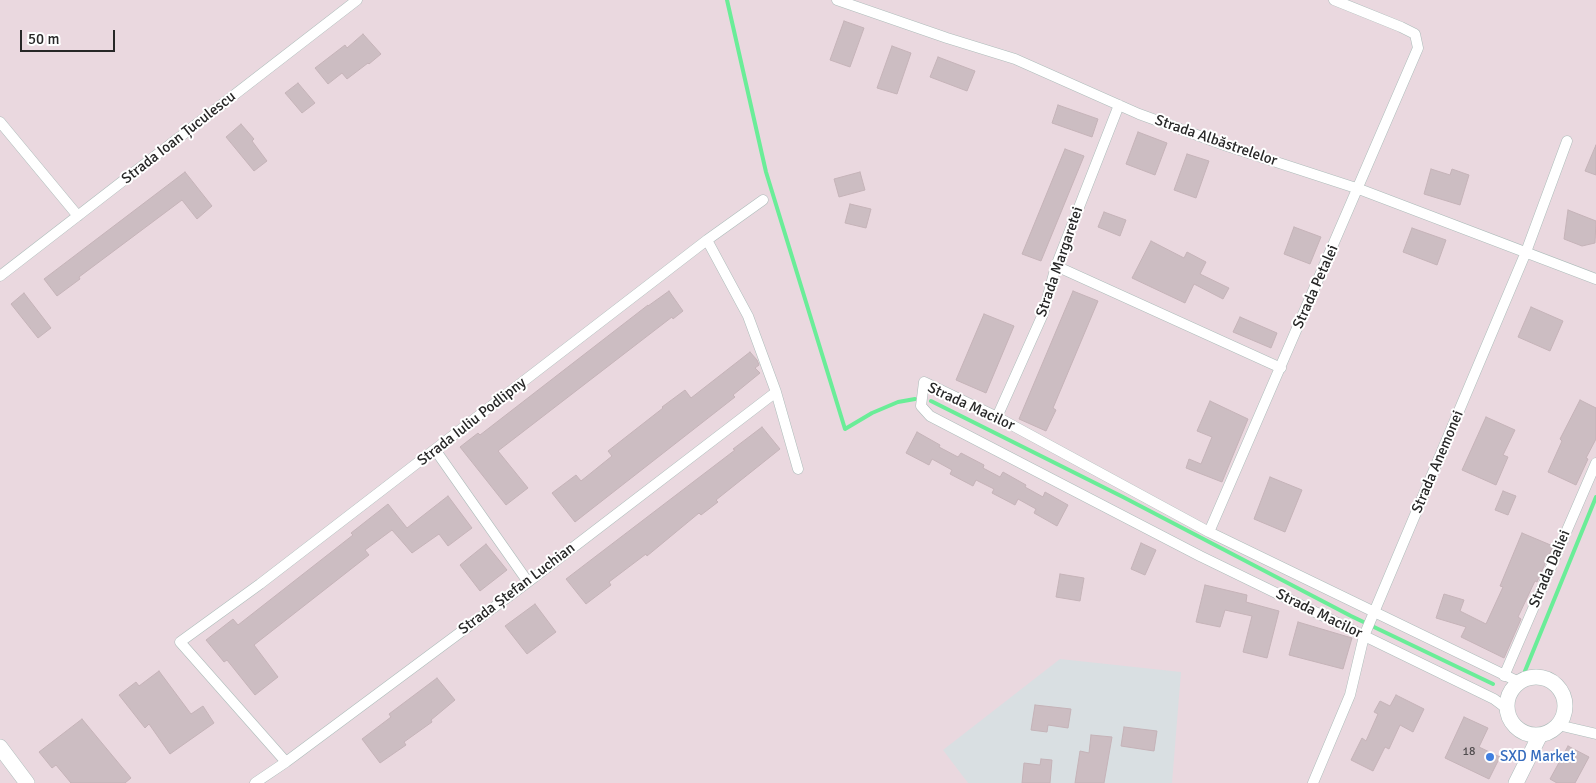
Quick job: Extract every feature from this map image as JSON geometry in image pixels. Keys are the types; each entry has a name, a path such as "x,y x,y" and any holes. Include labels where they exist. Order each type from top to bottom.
{"street":[{"name":"Strada Ioan Țuculescu","path":"0,276 357,0"},
{"name":"Strada Albăstrelelor","path":"837,0 1015,59 1119,106 1227,146 1359,189 1596,279"},
{"name":"Strada Petalei","path":"1209,532 1359,189 1418,48 1415,34 1334,0"},
{"name":"Strada Margaretei","path":"997,417 1043,314 1056,266 1119,106"},
{"path":"0,122 78,216"},
{"name":"Strada Anemonei","path":"1313,783 1350,694 1365,634 1526,252 1567,141"},
{"name":"Strada Iuliu Podlipny","path":"286,762 180,642 436,451 707,240 763,200"},
{"path":"707,240 748,316 776,392 798,469"},
{"path":"1056,266 1281,368"},
{"name":"Strada Macilor","path":"1506,708 1494,699 1365,634 1200,556 930,416 921,406 924,382 997,417 1209,532 1374,615 1519,682"},
{"name":"Strada Ștefan Luchian","path":"255,783 528,582 776,392"},
{"path":"436,451 528,582"},
{"name":"Strada Daliei","path":"1504,676 1596,463"},
{"path":"1530,677 1542,678 1553,683 1561,691 1564,703 1563,714 1558,725 1550,732 1540,735 1524,733 1512,723 1506,708 1512,689 1519,682 1530,677"},
{"path":"1558,725 1596,734"},
{"path":"1516,783 1540,735"},
{"path":"0,747 27,783"}],"shaded area":[{"path":"1060,659 1181,672 1172,783 968,783 943,750"}],"building":[{"path":"844,21 864,28 850,67 830,60"},
{"path":"363,34 381,54 347,79 342,73 328,84 315,68 345,45 347,48"},
{"path":"892,46 911,53 897,94 877,88"},
{"path":"938,57 975,71 967,91 930,77"},
{"path":"298,83 315,103 302,113 285,93"},
{"path":"1058,105 1098,119 1092,137 1052,123"},
{"path":"241,124 254,139 252,141 267,161 254,171 226,137"},
{"path":"1138,132 1167,143 1155,175 1126,164"},
{"path":"1596,145 1596,175 1585,171"},
{"path":"1065,149 1084,156 1041,261 1022,254"},
{"path":"1187,154 1209,161 1196,198 1174,190"},
{"path":"1431,169 1450,175 1452,169 1469,175 1460,205 1424,194"},
{"path":"185,172 212,206 197,219 182,200 79,277 80,279 57,296 44,279"},
{"path":"860,172 865,190 839,197 834,179"},
{"path":"850,204 871,209 866,228 845,223"},
{"path":"1568,210 1596,221 1595,243 1582,246 1564,239"},
{"path":"1104,212 1126,220 1120,236 1098,227"},
{"path":"1294,227 1321,237 1310,264 1284,254"},
{"path":"1412,228 1446,240 1437,265 1403,252"},
{"path":"1151,241 1184,258 1187,252 1206,262 1200,274 1229,288 1223,299 1194,284 1185,303 1132,278"},
{"path":"669,291 683,311 673,319 672,317 498,451 528,488 506,505 460,447 478,433 480,435 648,305"},
{"path":"1073,291 1098,301 1053,408 1056,410 1046,431 1019,419"},
{"path":"24,293 51,328 38,338 11,304"},
{"path":"1531,307 1563,321 1550,351 1518,337"},
{"path":"984,314 1014,326 986,393 956,380"},
{"path":"1240,317 1277,333 1271,348 1233,332"},
{"path":"750,352 757,360 759,365 755,368 760,373 733,395 735,397 575,522 552,493 576,475 581,481 612,456 608,451 662,407 685,390 691,398"},
{"path":"1580,400 1596,408 1596,439 1586,458 1588,459 1576,485 1548,472 1562,441 1560,439"},
{"path":"1210,401 1248,419 1222,482 1186,468 1189,459 1201,464 1212,437 1197,431"},
{"path":"1486,417 1515,430 1503,455 1508,457 1496,485 1462,470"},
{"path":"762,427 780,449 716,500 718,502 701,515 699,513 647,556 646,554 609,582 611,585 586,604 566,579 735,450 733,449"},
{"path":"917,432 958,457 961,453 984,465 983,468 1000,477 1003,472 1043,497 1045,492 1068,505 1057,526 1034,513 1036,509 1018,499 1015,505 992,493 994,489 976,480 973,486 950,474 952,470 932,459 929,465 906,453"},
{"path":"1270,477 1302,490 1285,532 1254,519"},
{"path":"1503,491 1516,496 1508,515 1495,510"},
{"path":"448,496 472,528 448,546 439,534 412,553 392,530 365,550 369,555 254,645 278,677 255,695 227,660 224,662 206,640 233,619 238,625 353,535 351,533 388,504 407,528"},
{"path":"1522,533 1553,546 1537,582 1535,581 1518,617 1521,619 1504,658 1461,637 1466,627 1436,618 1444,594 1464,600 1460,611 1486,624 1503,587 1500,586"},
{"path":"1141,543 1156,550 1145,575 1131,569"},
{"path":"486,544 507,570 480,591 460,565"},
{"path":"1060,574 1084,578 1080,601 1056,597"},
{"path":"1205,585 1247,595 1246,602 1279,611 1267,658 1243,652 1252,616 1225,610 1220,627 1196,622"},
{"path":"535,604 556,632 527,654 505,626"},
{"path":"1298,622 1352,638 1343,669 1289,655"},
{"path":"159,671 191,714 203,706 214,723 170,754 149,724 145,728 119,695 136,682 139,686"},
{"path":"437,678 455,700 431,720 432,722 404,742 406,745 380,763 362,739 391,717 389,714"},
{"path":"1396,695 1424,709 1413,732 1400,725 1389,749 1385,747 1373,771 1351,760 1362,738 1366,741 1378,714 1374,712 1380,701 1390,706"},
{"path":"1035,705 1071,709 1068,728 1048,725 1047,732 1031,730"},
{"path":"1464,717 1488,728 1479,747 1500,757 1489,779 1445,758"},
{"path":"82,719 131,778 125,783 71,783 56,765 52,768 39,752"},
{"path":"1124,727 1157,731 1154,751 1121,746"},
{"path":"1091,735 1112,737 1104,783 1075,783 1080,751 1089,753"},
{"path":"1568,746 1589,757 1575,783 1557,783 1550,779"},
{"path":"1041,759 1052,760 1050,783 1022,783 1024,763 1040,765"}],"waterway":[{"path":"727,0 766,172 845,429 872,413 898,402 915,399"},
{"path":"931,401 1123,497 1351,616 1493,684"},
{"path":"1525,671 1596,497"}],"place":[{"name":"SXD Market","path":"1490,757"}]}
